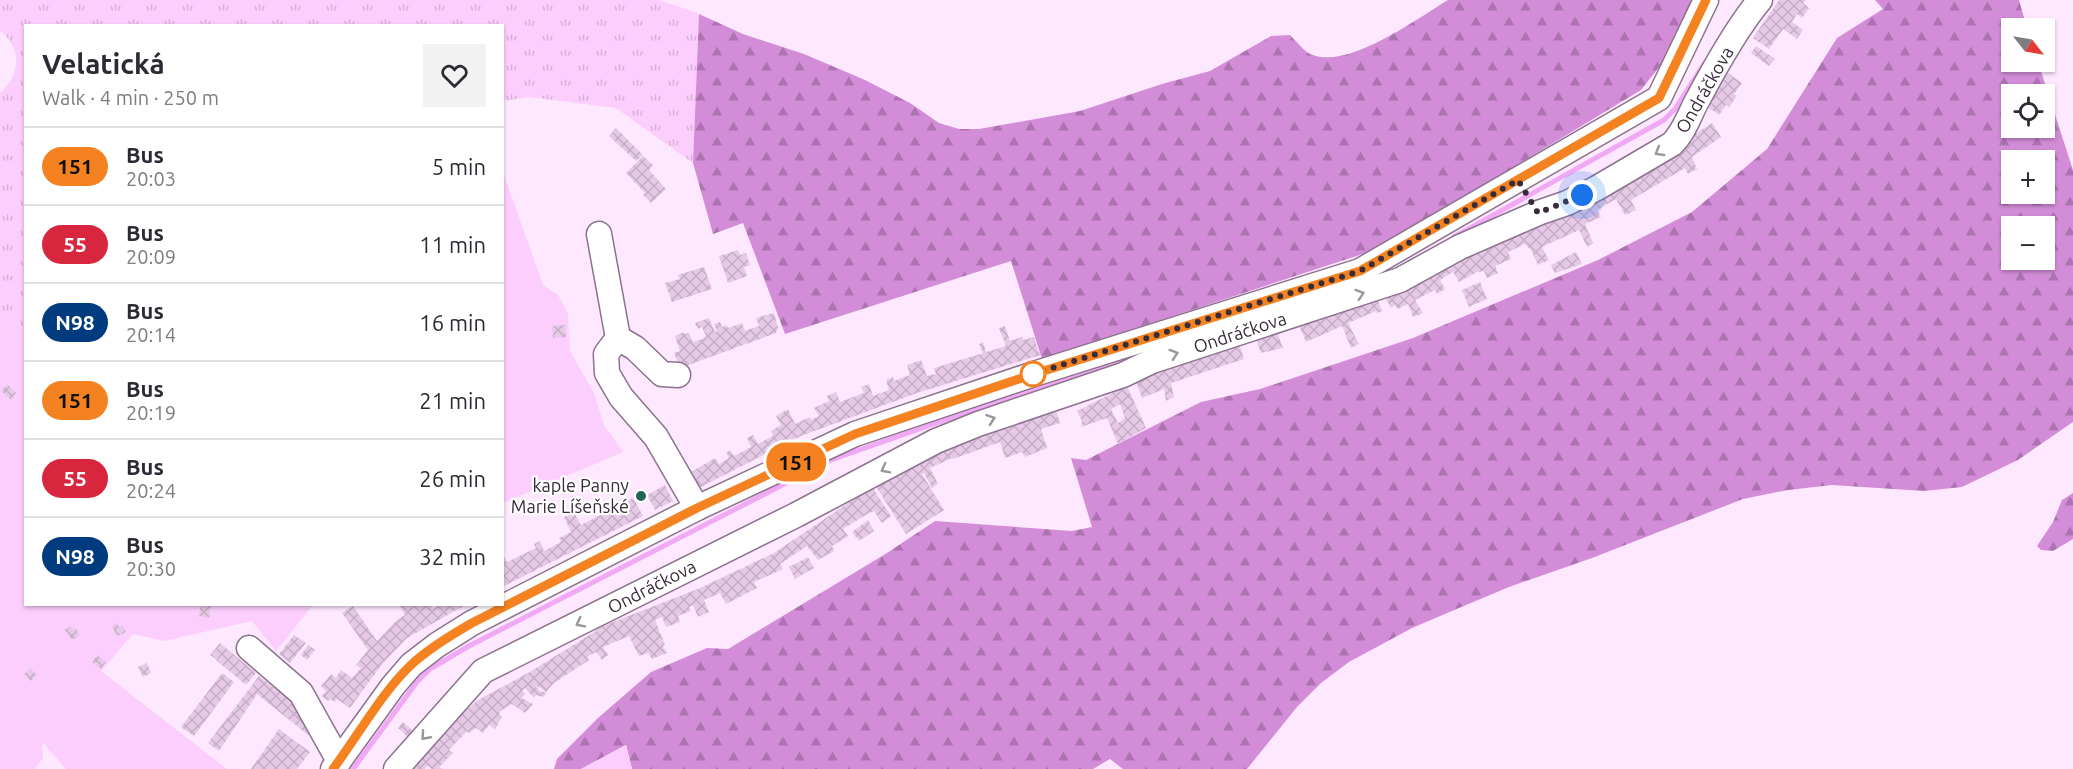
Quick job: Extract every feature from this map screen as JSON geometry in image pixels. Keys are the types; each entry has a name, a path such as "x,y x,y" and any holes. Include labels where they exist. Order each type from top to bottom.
{"street":[{"name":"Ondráčkova","path":"336,765 403,674 437,645 472,623 697,508 855,434 987,421 1123,375 1152,361 1387,285 1460,247 1659,98 1706,0"},
{"name":"Ondráčkova","path":"396,769 483,671 796,515 930,426 1360,271 1528,196 1567,203 1597,188 1675,141 1684,129 1698,99 1722,58 1760,0"},
{"path":"599,234 618,338 606,354 608,373 621,397 656,437 697,508"},
{"path":"618,338 634,348 662,374 678,375"},
{"path":"249,648 301,693 336,765"}],"green space":[{"path":"0,0 659,0 699,14 693,163 616,108 529,97 504,101 504,24 24,24 24,339 0,327 0,93 12,79 16,62 13,45 0,31"},
{"path":"1448,0 1696,0 1671,52 1641,90 1378,249 1042,359 1011,261 785,334 743,223 713,234 693,163 699,14 743,34 804,54 865,80 910,103 939,123 959,129 979,129 1080,111 1210,71 1271,36 1290,35 1310,54 1325,57 1343,55 1381,40"},
{"path":"1875,0 2019,0 2024,18 2001,18 2001,72 2041,72 2045,84 2001,84 2001,138 2055,138 2055,114 2073,170 2073,422 2018,460 1962,487 1924,491 1832,485 1788,490 1743,499 1592,558 1509,587 1412,628 1349,662 1321,683 1297,707 1247,769 1123,769 1110,759 1093,769 632,769 626,745 581,769 554,769 557,759 598,718 651,672 707,648 728,649 887,553 935,521 1072,531 1092,527 1071,458 1086,460 1201,402 1260,389 1413,338 1598,260 1692,212 1767,149 1837,38 1883,9"},
{"path":"504,175 543,285 558,295 568,313 570,351 594,393 604,425 623,452 504,503"},
{"path":"0,327 24,339 24,606 312,606 276,651 252,621 164,641 133,634 101,671 227,769 66,769 42,742 43,758 35,769 0,769"},
{"path":"2073,493 2073,539 2053,551 2041,550 2037,546 2053,522 2062,500"},
{"path":"626,745 632,769 581,769"}],"building":[{"path":"1779,0 1806,0 1803,3 1809,8 1802,18 1797,14 1792,22 1803,30 1797,39 1783,29 1769,49 1753,38"},
{"path":"1756,46 1775,59 1769,66 1751,53"},
{"path":"1728,73 1742,83 1734,94 1737,96 1719,115 1706,106"},
{"path":"1712,123 1721,137 1692,157 1697,169 1688,174 1685,168 1631,200 1636,210 1625,215 1616,199 1597,210 1601,217 1585,224 1593,243 1587,247 1579,230 1542,247 1549,260 1538,265 1531,250 1525,244 1508,252 1511,259 1495,266 1498,273 1487,278 1484,271 1477,272 1459,282 1453,272 1440,280 1445,289 1437,294 1435,290 1415,300 1423,313 1413,317 1408,304 1398,309 1395,305 1391,308 1384,296 1638,171"},
{"path":"616,128 643,155 636,161 609,136"},
{"path":"643,156 653,165 649,170 666,189 651,203 626,173"},
{"path":"738,250 740,255 746,253 750,265 744,267 747,276 728,283 719,256"},
{"path":"1576,252 1582,264 1555,273 1551,265"},
{"path":"704,267 712,289 672,302 665,283 680,279 678,275"},
{"path":"1480,282 1487,299 1469,307 1462,290"},
{"path":"1377,298 1382,311 1377,313 1376,311 1348,323 1359,344 1351,348 1342,326 1306,342 1299,325 1322,320"},
{"path":"774,313 778,328 776,333 680,368 674,353 680,351 675,336 684,332 684,334 689,333 693,342 702,339 706,336 702,327 698,329 695,323 709,318 717,332 714,324 720,322 722,327 727,325 728,328 742,323 745,331 759,326 756,318"},
{"path":"565,325 566,337 553,338 552,326"},
{"path":"1005,326 1010,341 1022,337 1023,340 1034,337 1040,355 917,393 801,436 695,490 686,475 715,458 719,464 729,458 726,453 730,450 734,456 751,447 747,438 753,435 758,444 773,436 771,431 781,425 776,416 788,409 795,424 810,417 811,420 819,416 814,408 829,401 827,396 836,392 840,402 864,393 861,387 869,384 873,396 889,390 886,380 893,377 894,381 910,375 907,365 921,360 927,376 936,374 934,368 983,353 979,344 983,342 986,352 1006,346 999,328"},
{"path":"1277,331 1283,348 1261,353 1255,336"},
{"path":"1238,340 1244,359 1171,383 1174,397 1166,401 1164,389 1142,398 1135,379"},
{"path":"7,384 16,393 11,400 1,391"},
{"path":"1127,386 1146,428 1118,444 1107,418 1081,427 1082,421 1077,411","holes":["1120,404 1125,418 1118,423 1111,409"]},
{"path":"1056,410 1060,423 1041,429 1047,448 1025,457 1022,452 1005,458 1000,442 952,458 930,468 938,484 932,488 924,473 922,474 944,510 906,534 875,485 947,448"},
{"path":"665,485 673,501 655,510 647,495"},
{"path":"872,487 891,516 882,523 874,511 843,529 848,536 832,546 834,551 818,560 807,546 780,564 783,569 754,582 757,588 726,604 720,593 704,600 709,612 698,617 693,605 689,607 691,611 678,616 680,622 666,627 662,617 655,620 667,653 652,659 648,653 639,656 629,636 603,647 608,655 602,660 596,652 587,657 589,660 554,683 546,692 534,684 540,691 547,693 543,697 536,695 534,698 525,688 522,691 525,694 522,698 533,704 525,713 512,704 500,711 499,715 502,717 495,729 489,725 483,733 476,728 469,733 467,731 449,750 453,753 439,767 443,769 432,769 427,766 425,769 407,769 445,729 478,700 528,673 596,631 595,629 698,589 774,553"},
{"path":"633,498 643,516 504,586 504,556 507,562 536,548 534,544 540,541 544,551 561,542 559,538 571,532 564,517 574,513 581,525"},
{"path":"868,520 874,531 859,541 852,532"},
{"path":"808,557 814,568 795,579 789,567"},
{"path":"201,606 211,606 209,618 199,616"},
{"path":"353,606 377,641 405,615 400,606 432,606 433,609 438,606 463,606 407,638 383,663 350,708 337,699 335,702 330,699 328,701 322,696 326,691 321,686 331,674 336,678 341,670 352,678 361,668 356,665 368,650 342,613"},
{"path":"117,623 126,632 117,636 112,626"},
{"path":"71,626 80,635 72,640 65,630"},
{"path":"294,635 306,643 290,663 279,654"},
{"path":"220,643 256,673 246,685 216,660 220,654 216,659 210,655"},
{"path":"308,645 315,650 307,660 301,655"},
{"path":"97,655 106,662 101,669 92,662"},
{"path":"147,663 151,673 143,677 138,667"},
{"path":"30,668 37,675 31,681 24,674"},
{"path":"222,673 234,682 194,736 181,727"},
{"path":"259,676 307,714 314,728 308,735 257,694 219,751 208,743"},
{"path":"403,722 414,732 409,738 398,728"},
{"path":"279,729 310,752 297,769 251,769"}],"waterway":[{"path":"1454,237 1664,120 1675,109 1704,64"},
{"path":"353,769 417,682 430,669 469,646 831,460 1033,389 1137,356"}],"bus line":[{"name":"151","path":"333,769 393,686 411,665 437,645 472,623 697,508 855,434 1034,374 1360,271 1659,98 1706,0"}],"place":[{"name":"kaple Panny Marie Líšeňské","path":"641,496"}],"route":[{"path":"1033,374 1360,271 1518,180 1538,213 1582,195"}]}
